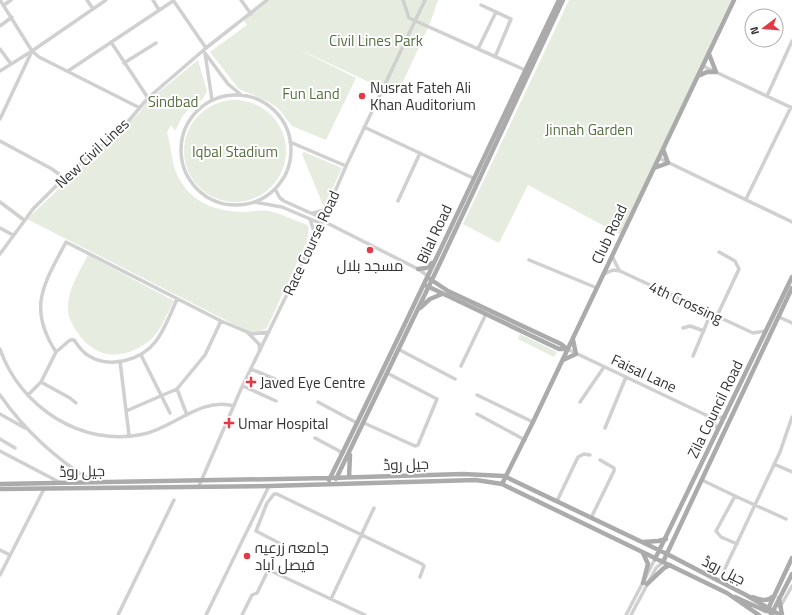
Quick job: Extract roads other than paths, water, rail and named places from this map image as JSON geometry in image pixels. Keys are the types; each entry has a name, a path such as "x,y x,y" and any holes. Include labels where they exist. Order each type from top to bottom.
{"main road":[{"name":"Bilal Road","path":"334,484 428,287 429,278 436,260 473,178 559,0"},
{"name":"Bilal Road","path":"327,484 400,337 424,284 440,263 559,0"},
{"name":"Club Road","path":"502,484 504,476 534,422 572,338 734,0"},
{"path":"698,76 707,72 716,72 708,54"},
{"path":"654,168 668,163 663,149"},
{"path":"418,269 426,268 436,260"},
{"path":"437,284 440,263"},
{"name":"Faisal Lane","path":"429,278 448,291 561,344 567,349"},
{"name":"Zila Council Road","path":"655,559 726,417 759,344 792,278"},
{"name":"Faisal Lane","path":"424,284 442,294 559,349 567,349"},
{"name":"Zila Council Road","path":"663,562 792,288"},
{"path":"417,311 430,300 442,294"},
{"path":"563,360 576,354 572,338"},
{"path":"349,477 351,451"},
{"name":"جیل روڈ","path":"0,484 337,478 463,474 504,476 667,554 746,595 771,612 781,615"},
{"name":"جیل روڈ","path":"0,489 269,486 476,480 502,484 670,565 731,596 760,615"},
{"path":"639,541 658,541 666,539"},
{"path":"643,553 648,564 645,583"},
{"path":"731,596 771,612 792,558"},
{"path":"645,583 670,565"},
{"path":"746,595 762,600 777,597 792,574"},
{"path":"777,597 781,615"}],"street":[{"path":"0,0 32,51 38,57 138,107"},
{"path":"4,5 11,0"},
{"path":"87,0 92,9"},
{"path":"0,71 106,0"},
{"path":"153,0 159,10"},
{"path":"241,0 251,14"},
{"name":"New Civil Lines","path":"0,254 24,220 64,178 125,125 138,107 206,48 267,0"},
{"path":"403,0 409,18 525,70"},
{"name":"Race Course Road","path":"199,486 243,386 324,218 364,127 425,0"},
{"path":"68,71 159,10 175,1 206,48 205,53 212,100"},
{"path":"481,5 511,19 495,57"},
{"path":"478,49 496,12"},
{"path":"0,26 12,17"},
{"path":"767,96 792,41"},
{"path":"111,42 148,98"},
{"path":"124,63 156,43"},
{"path":"0,49 11,64"},
{"path":"0,119 32,51"},
{"path":"205,53 228,84 242,95"},
{"path":"703,66 792,107 746,199"},
{"path":"254,202 276,189 288,167 290,142 284,123 272,108 261,101 242,95 222,96 212,100 196,112 185,130 181,150 185,171 196,188 213,200 229,205 254,202 271,204 310,218 321,224 327,223"},
{"path":"364,127 473,178"},
{"path":"0,141 52,169 64,178"},
{"path":"290,142 346,166"},
{"path":"398,201 420,153"},
{"path":"658,158 792,222"},
{"path":"276,189 281,200 324,218 327,223 418,269 429,278"},
{"path":"0,202 24,220"},
{"path":"312,213 328,209"},
{"path":"310,218 315,237"},
{"path":"0,228 13,235"},
{"path":"56,352 43,325 40,302 48,277 66,242 221,321 252,334 269,332"},
{"path":"717,316 739,269 735,261 719,252"},
{"path":"612,256 620,271"},
{"path":"529,260 597,288"},
{"path":"603,274 613,270 620,271"},
{"name":"4th Crossing","path":"620,271 753,333"},
{"path":"28,395 41,382 56,352 70,340 74,340 89,356 99,360 120,361 141,355 156,342 177,299"},
{"path":"693,356 711,313"},
{"path":"461,366 486,314"},
{"path":"779,317 792,323"},
{"path":"126,411 177,389 205,355 221,321"},
{"path":"683,328 690,326 704,331"},
{"path":"759,344 753,333 766,331"},
{"path":"246,332 256,340 260,351"},
{"path":"0,349 11,372 28,395 41,409 66,425 90,433 129,435 143,434 206,406 220,404 234,406"},
{"path":"398,349 455,379"},
{"name":"Faisal Lane","path":"567,349 710,418 726,417"},
{"path":"141,355 170,414"},
{"path":"120,361 129,435"},
{"path":"580,402 604,367"},
{"path":"251,369 294,387"},
{"path":"364,423 414,446 418,445 437,399 387,374"},
{"path":"605,428 626,377"},
{"path":"41,382 70,398 76,403"},
{"path":"243,386 276,401"},
{"path":"177,389 187,415"},
{"path":"0,395 28,430 57,458 94,483"},
{"path":"477,396 534,422"},
{"path":"318,402 357,422"},
{"path":"0,414 28,430"},
{"path":"477,414 525,440"},
{"path":"719,581 774,464 792,417"},
{"path":"710,418 715,422 718,431"},
{"path":"315,438 343,452"},
{"path":"0,439 14,448"},
{"path":"0,451 62,483"},
{"path":"557,501 578,458 584,454 590,455"},
{"path":"591,518 614,472 614,468 600,460"},
{"path":"774,464 792,472"},
{"path":"702,480 755,506 786,519"},
{"path":"206,615 269,486"},
{"path":"0,575 44,489"},
{"path":"242,615 252,595 257,593 281,544 257,532 255,528 272,495 277,494 422,564 424,566 420,577"},
{"path":"735,496 716,531 721,537 737,544"},
{"path":"118,615 174,500"},
{"path":"331,599 374,508"},
{"path":"0,550 10,555"},
{"path":"631,615 655,559"},
{"path":"626,615 645,583 656,568 663,562"},
{"path":"269,570 365,615"},
{"path":"780,607 792,586"},
{"path":"777,597 784,602"}],"place":[{"name":"Nusrat Fateh Ali Khan Auditorium","path":"362,96"},
{"name":"مسجد بلال","path":"370,250"},
{"name":"Javed Eye Centre","path":"251,382"},
{"name":"Umar Hospital","path":"229,423"},
{"name":"جامعہ زرعیہ فیصل آباد","path":"247,556"}],"park label":[{"name":"Civil Lines Park","path":"376,40"},
{"name":"Fun Land","path":"311,93"},
{"name":"Sindbad","path":"173,101"},
{"name":"Jinnah Garden","path":"589,129"},
{"name":"Iqbal Stadium","path":"235,151"}]}
